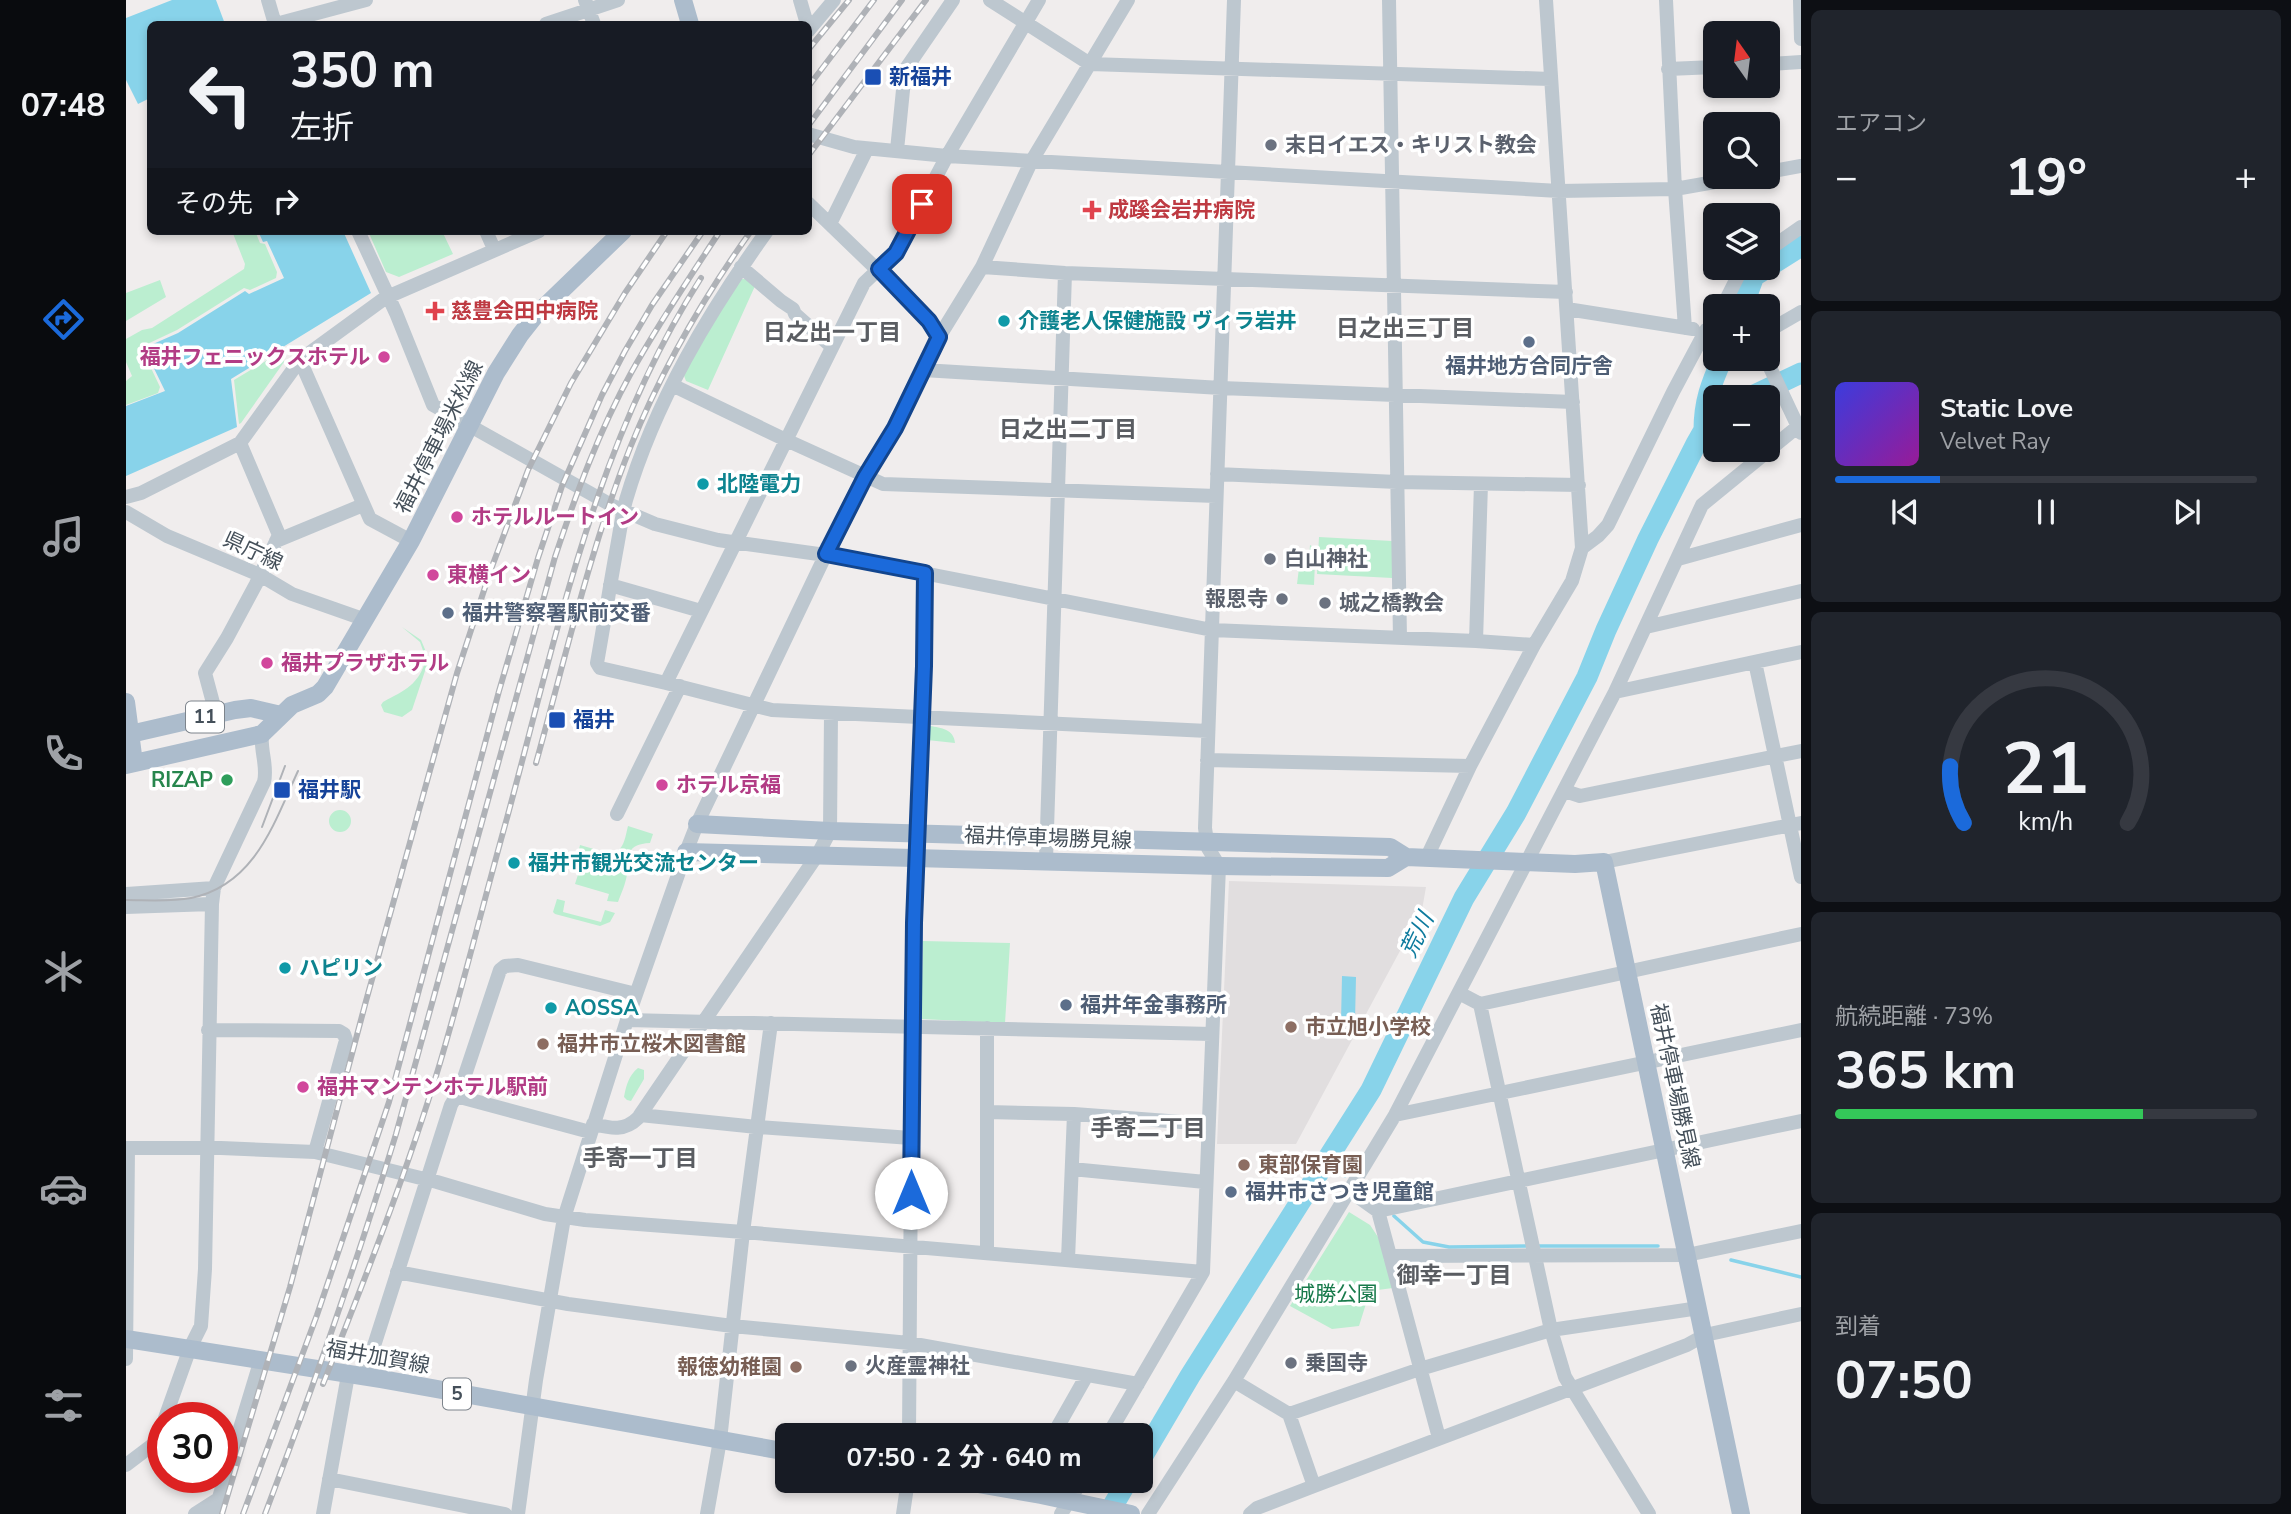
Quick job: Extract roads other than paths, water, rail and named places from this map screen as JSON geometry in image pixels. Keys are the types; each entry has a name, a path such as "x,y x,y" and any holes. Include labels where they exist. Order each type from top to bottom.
{"main road":[{"path":"684,0 689,21"},
{"name":"福井停車場米松線","path":"281,715 296,703 318,694 325,687 411,541 496,373 527,324 619,235"},
{"path":"126,702 130,764"},
{"name":"11","path":"128,735 251,708 281,715"},
{"path":"262,734 281,715"},
{"name":"11","path":"130,764 262,734"},
{"name":"福井停車場勝見線","path":"697,824 830,831 1390,847 1406,857"},
{"name":"福井停車場勝見線","path":"686,852 1388,868 1406,857 1576,864 1604,862 1741,1514"},
{"name":"福井加賀線","path":"127,1340 356,1376 775,1450"},
{"path":"1048,1493 1066,1507 1091,1505 1130,1514"}],"street":[{"path":"268,0 275,21"},
{"path":"287,21 366,0"},
{"path":"557,21 618,0"},
{"path":"800,0 806,21"},
{"path":"812,26 834,0"},
{"path":"897,150 905,70 953,0"},
{"path":"990,0 1090,64 1551,79"},
{"path":"617,814 701,611 831,346 864,283 896,253 947,156 1039,0"},
{"path":"518,1514 532,1407 564,1217 627,1020 697,824 865,477 895,428 939,337 982,267 1031,162 1128,0"},
{"path":"1115,1423 1203,1272 1219,866 1206,842 1205,828 1234,0"},
{"path":"1389,0 1400,638"},
{"path":"1427,857 1470,766 1534,645 1572,581 1581,548 1546,0"},
{"path":"1666,0 1685,328"},
{"path":"1800,0 1801,38"},
{"path":"1780,63 1801,62"},
{"path":"1668,69 1703,68"},
{"path":"812,135 846,146 947,156 1392,182 1559,191 1675,189 1703,184"},
{"path":"830,224 867,149"},
{"path":"1780,170 1801,166"},
{"path":"812,207 879,269 929,321 939,337"},
{"path":"1780,242 1801,228"},
{"path":"360,235 432,402 469,426 624,511 671,529 735,543 826,554 1212,630 1534,645"},
{"path":"488,235 494,249"},
{"path":"126,497 141,493 240,443 300,360 388,296 529,235"},
{"path":"764,235 703,326 672,385 635,472 624,511 597,665 600,668 772,710 1208,731"},
{"path":"741,267 793,309 795,314 831,346"},
{"path":"982,267 1065,273 1566,292"},
{"path":"1046,860 1065,273"},
{"path":"1567,309 1703,329"},
{"path":"1780,324 1801,312"},
{"path":"1581,548 1608,525 1673,392 1703,344"},
{"path":"300,360 370,519 411,541"},
{"path":"923,370 1221,388 1573,402"},
{"path":"1147,1514 1234,1381 1395,1115 1525,861 1566,791 1702,505 1800,428 1772,371"},
{"path":"672,385 883,484 1216,496"},
{"path":"216,714 205,673 227,638 279,535 240,443"},
{"path":"1217,474 1397,482 1579,485"},
{"path":"1476,641 1481,484"},
{"path":"276,541 363,505"},
{"name":"県庁線","path":"126,512 167,536 260,575 292,594 366,620"},
{"path":"1678,559 1801,526"},
{"path":"909,1423 915,857 925,573"},
{"path":"610,585 701,611"},
{"path":"1646,627 1801,591"},
{"path":"1615,692 1801,652"},
{"path":"1755,662 1775,755 1795,824 1801,877"},
{"path":"456,1096 592,1128 619,1129 632,1123 640,1115 818,854 830,831 831,714"},
{"path":"171,1402 202,1322 214,888 264,782 266,770 262,734"},
{"path":"1566,791 1580,796 1801,751"},
{"path":"1207,760 1470,766"},
{"path":"1604,862 1795,824"},
{"path":"126,894 214,888"},
{"path":"126,907 212,904"},
{"path":"1458,993 1480,1004 1801,934"},
{"path":"323,1514 329,1479 356,1376 397,1272 451,1105 498,976 505,966 518,965 636,994"},
{"path":"1480,1004 1551,1331 1565,1377 1649,1514"},
{"path":"627,1020 1212,1034"},
{"path":"707,1514 720,1440 743,1232 771,1023"},
{"path":"987,1028 987,1253"},
{"path":"208,1030 338,1031 344,1034 346,1040 315,1152"},
{"path":"1395,1115 1801,1030"},
{"path":"987,1112 1074,1114 1208,1124"},
{"path":"1068,1259 1074,1114"},
{"path":"640,1115 911,1138"},
{"path":"1378,1211 1801,1121"},
{"path":"126,1359 127,1148 315,1152 564,1217 1203,1272"},
{"path":"1072,1170 1205,1182"},
{"path":"1350,1191 1378,1211 1439,1438"},
{"path":"1390,1256 1534,1249 1687,1255 1801,1231"},
{"path":"397,1272 549,1301 732,1326 909,1343 1138,1384"},
{"path":"1289,1414 1420,1369 1551,1331 1699,1308"},
{"path":"1250,1514 1257,1508 1687,1345 1705,1335 1801,1314"},
{"path":"214,1514 258,1369"},
{"path":"1060,1423 1087,1375"},
{"path":"1234,1381 1289,1414 1314,1486"},
{"path":"126,1465 147,1449"},
{"path":"329,1479 505,1514"},
{"path":"903,1514 906,1493"},
{"path":"195,1514 220,1498"}],"water":[{"path":"172,0 216,0 224,21 147,21 147,100 138,104 126,80 126,18"},
{"path":"260,235 345,235 371,293 231,379 237,427 126,476 126,406 165,391 144,348 178,333 245,291 249,294 284,278 267,241 263,242"},
{"path":"1342,976 1356,977 1355,1021 1341,1021"}],"waterway":[{"path":"1780,259 1801,246"},
{"path":"1747,294 1753,280"},
{"path":"1712,385 1717,371"},
{"name":"荒川","path":"1776,385 1801,373"},
{"name":"荒川","path":"1153,1439 1371,1090 1464,898 1516,813 1587,677 1648,539 1703,432"},
{"path":"1326,1163 1345,1176"},
{"path":"1394,1216 1423,1242 1449,1247 1530,1246"},
{"path":"1538,1246 1658,1246"},
{"path":"1731,1260 1801,1277"},
{"name":"荒川","path":"1108,1514 1120,1493"}],"tram line":[{"path":"262,827 285,766"},
{"path":"126,900 191,898 213,891 231,880 247,866 260,849 298,771"}],"railway":[{"path":"812,45 849,0"},
{"path":"812,82 874,0"},
{"path":"812,121 902,0"},
{"path":"812,151 926,0"},
{"path":"222,1514 290,1287 457,673 490,572 528,470 571,383 625,293 664,235"},
{"path":"243,1514 317,1315 389,1102 499,691 562,486 602,395 625,351 652,305 700,235"},
{"path":"265,1514 334,1325 396,1134 555,557 571,510 619,395 663,319 717,235"},
{"path":"536,763 590,565 630,448 655,391 684,336 748,235"},
{"path":"323,1384 400,1185 440,1063 583,540 633,405 665,340 701,278"}],"place":[{"name":"新福井","path":"873,77"},
{"name":"末日イエス・キリスト教会","path":"1271,145"},
{"name":"成蹊会岩井病院","path":"1092,210"},
{"name":"慈豊会田中病院","path":"435,311"},
{"name":"介護老人保健施設 ヴィラ岩井","path":"1004,321"},
{"name":"福井地方合同庁舎","path":"1529,342"},
{"name":"福井フェニックスホテル","path":"384,357"},
{"name":"北陸電力","path":"703,484"},
{"name":"ホテルルートイン","path":"457,517"},
{"name":"白山神社","path":"1270,559"},
{"name":"東横イン","path":"433,575"},
{"name":"報恩寺","path":"1282,599"},
{"name":"城之橋教会","path":"1325,603"},
{"name":"福井警察署駅前交番","path":"448,613"},
{"name":"福井プラザホテル","path":"267,663"},
{"name":"福井","path":"557,720"},
{"name":"RIZAP","path":"227,780"},
{"name":"ホテル京福","path":"662,785"},
{"name":"福井駅","path":"282,790"},
{"name":"福井市観光交流センター","path":"514,863"},
{"name":"ハピリン","path":"285,968"},
{"name":"福井年金事務所","path":"1066,1005"},
{"name":"AOSSA","path":"551,1008"},
{"name":"市立旭小学校","path":"1291,1027"},
{"name":"福井市立桜木図書館","path":"543,1044"},
{"name":"福井マンテンホテル駅前","path":"303,1087"},
{"name":"東部保育園","path":"1244,1165"},
{"name":"福井市さつき児童館","path":"1231,1192"},
{"name":"乗国寺","path":"1291,1363"},
{"name":"火産霊神社","path":"851,1366"},
{"name":"報徳幼稚園","path":"796,1367"}],"district":[{"name":"日之出三丁目","path":"1405,328"},
{"name":"日之出一丁目","path":"832,332"},
{"name":"日之出二丁目","path":"1068,429"},
{"name":"手寄二丁目","path":"1148,1128"},
{"name":"手寄一丁目","path":"640,1158"},
{"name":"御幸一丁目","path":"1454,1275"}],"park label":[{"name":"城勝公園","path":"1336,1294"}]}
